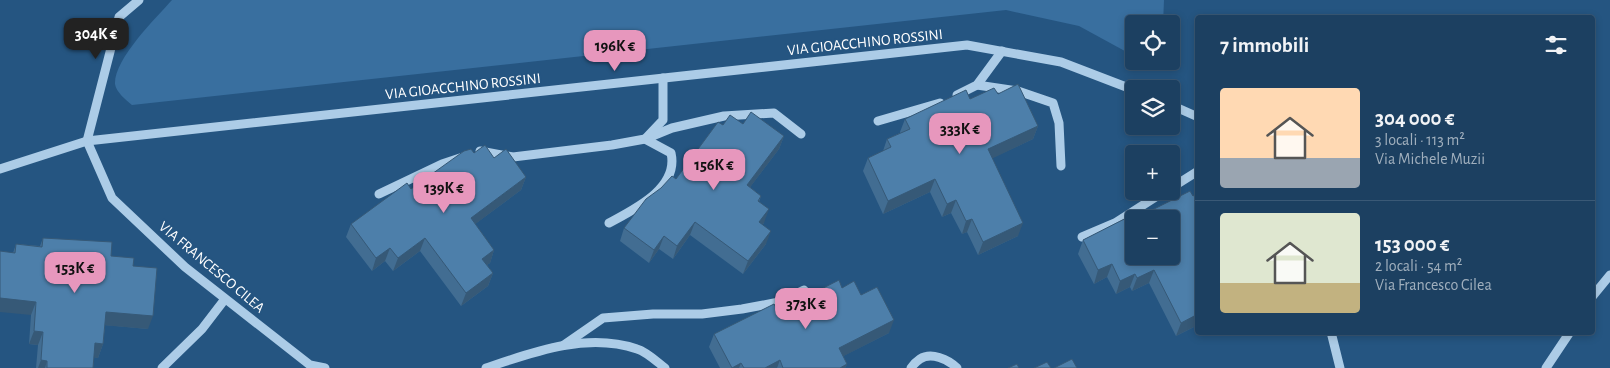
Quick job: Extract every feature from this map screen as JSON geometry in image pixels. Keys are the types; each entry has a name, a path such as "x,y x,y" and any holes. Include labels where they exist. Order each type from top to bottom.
{"street":[{"path":"87,141 120,17 139,0"},
{"name":"VIA GIOACCHINO ROSSINI","path":"0,169 87,141 967,44 1061,62 1125,87"},
{"path":"878,121 936,105 977,85 1002,51"},
{"path":"645,139 663,120 663,78"},
{"path":"977,85 1018,91 1053,103 1059,123 1061,166"},
{"path":"1180,109 1195,115"},
{"path":"379,194 442,164 479,151 512,157 612,145 645,139 672,128 724,116 774,113 801,134"},
{"path":"609,223 637,208 667,181 673,162 671,153 645,139"},
{"name":"VIA FRANCESCO CILEA","path":"87,141 112,198 185,266 225,299 310,365 325,368"},
{"path":"1180,182 1195,173"},
{"path":"1082,237 1115,223 1151,200"},
{"path":"1595,294 1610,275"},
{"path":"564,345 603,318 653,314 702,314 742,310 779,302 804,290"},
{"path":"162,368 202,329 225,299"},
{"path":"1332,335 1340,368"},
{"path":"1550,366 1568,335"},
{"path":"488,368 564,345 607,343 638,349 665,368"},
{"path":"911,368 920,359 933,356 950,361 957,368"},
{"path":"488,368 502,368"}],"shaded area":[{"path":"172,0 1164,0 1163,15 1125,15 1125,51 1079,26 1006,10 132,105 117,90 115,84 121,63 128,51"}],"building":[{"path":"1018,84 1038,126 988,149 1023,223 983,242 972,219 966,221 956,200 947,204 935,179 888,201 868,158 891,147 887,139 910,129 905,119 966,90 970,99 994,88 998,94"},
{"path":"751,112 784,136 747,185 761,196 758,201 769,209 759,222 771,231 748,261 695,222 677,246 664,236 654,250 624,228 646,199 661,188 672,176 676,179 718,122 723,125 730,115 743,124"},
{"path":"485,145 494,158 506,149 526,177 471,218 494,250 482,259 493,273 466,293 425,238 398,258 390,248 376,258 351,224 407,183 411,189 464,151 471,149 474,153"},
{"path":"1190,191 1193,196 1195,195 1195,316 1181,323 1154,270 1137,278 1135,274 1120,281 1112,264 1098,270 1083,240 1125,219 1125,265 1180,265 1180,210 1152,210 1172,200 1180,200 1180,196"},
{"path":"43,238 112,242 111,256 134,258 133,266 157,268 153,316 106,312 103,344 95,343 93,368 47,368 47,361 41,360 43,332 34,331 36,302 0,298 0,251 15,253 16,244 42,247"},
{"path":"839,280 842,288 854,281 861,295 877,287 894,320 839,348 847,364 840,368 783,368 780,360 765,368 744,368 741,363 732,368 714,334 774,304 778,311"},
{"path":"1072,359 1077,368 1054,368"},
{"path":"1047,362 1051,368 1034,368"},
{"path":"1017,364 1019,368 1008,368"}]}
